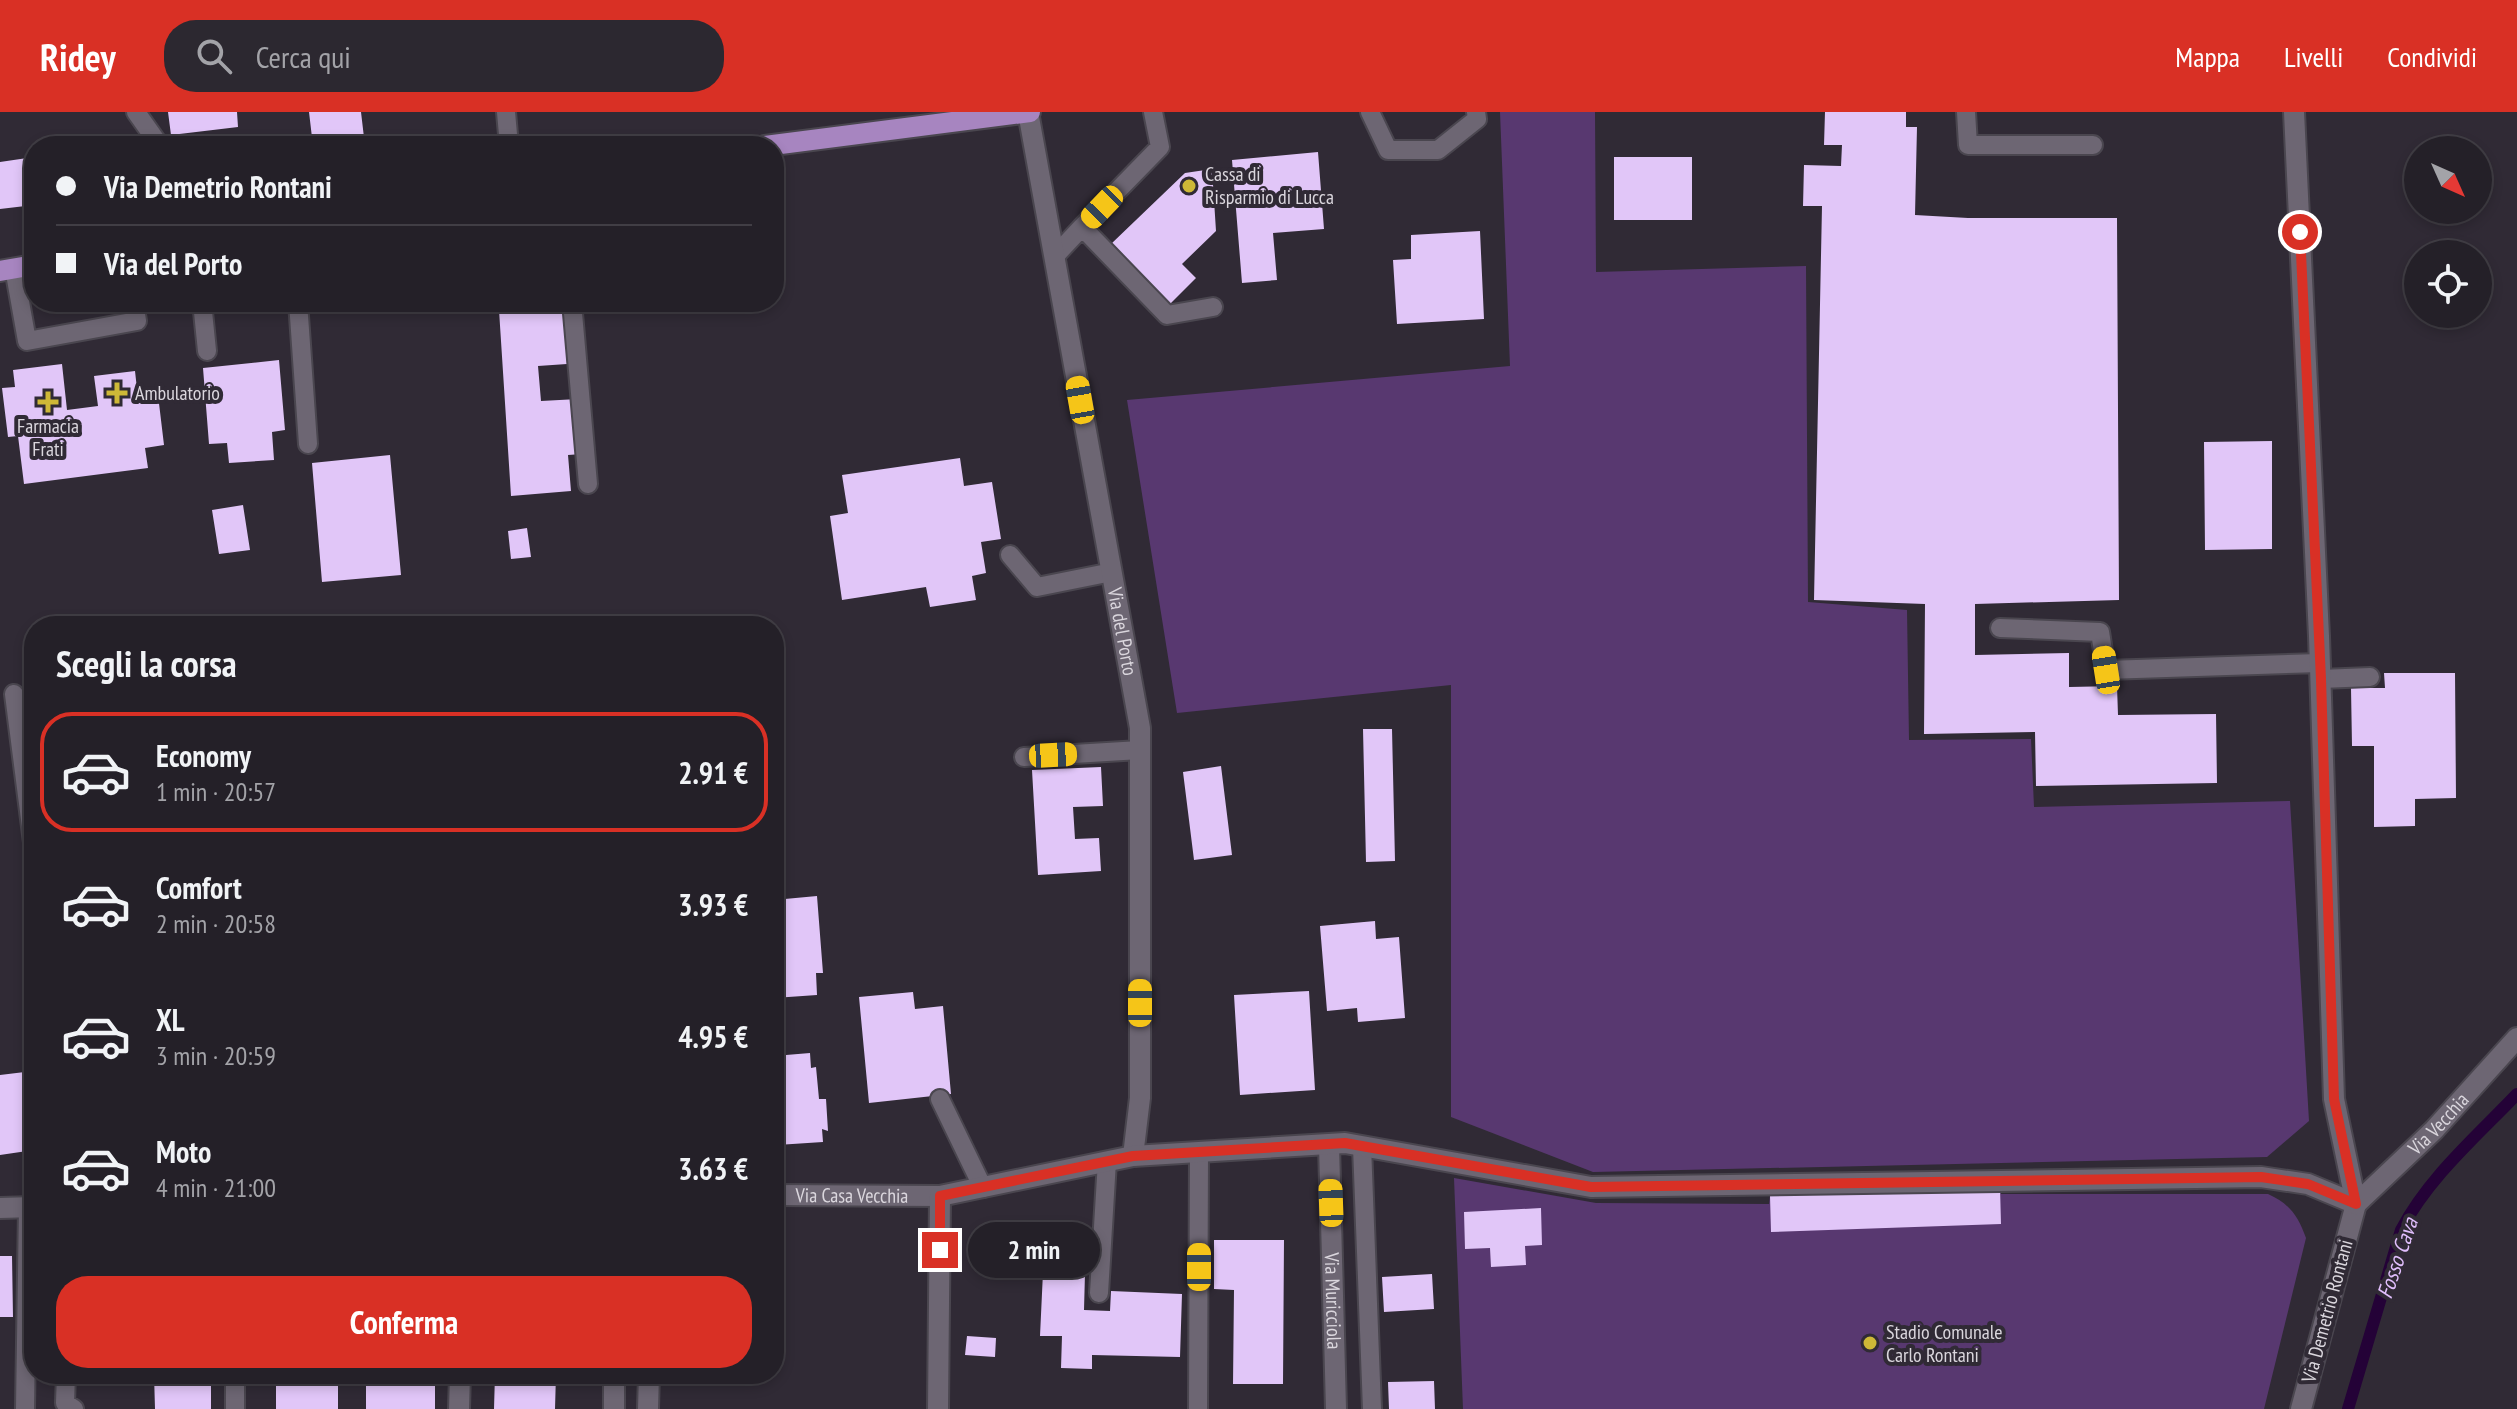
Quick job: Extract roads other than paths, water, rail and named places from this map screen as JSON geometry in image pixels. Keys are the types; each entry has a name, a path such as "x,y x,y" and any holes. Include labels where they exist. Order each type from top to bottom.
{"main road":[{"path":"784,144 1028,112"}],"street":[{"name":"Via del Porto","path":"1028,112 1140,728 1140,1098 1133,1156"},
{"name":"Via Demetrio Rontani","path":"2294,112 2320,671 2334,1099 2356,1204 2301,1409"},
{"name":"Via Vecchia","path":"2356,1204 2434,1130 2517,1038"},
{"name":"Via Casa Vecchia","path":"784,1195 940,1196 1133,1156 1345,1143 1591,1187 2261,1177 2308,1184 2356,1204"},
{"name":"Via Muricciola","path":"1329,1145 1336,1409"},
{"path":"938,1409 940,1196"},
{"path":"0,1208 24,1207"},
{"path":"459,1409 460,1384"},
{"path":"614,1384 614,1409"},
{"path":"648,1409 649,1384"}],"lane":[{"path":"136,112 153,136"},
{"path":"506,112 508,136"},
{"path":"1054,257 1160,147 1153,112"},
{"path":"1370,112 1388,150 1438,150 1477,119 1476,112"},
{"path":"1966,112 1968,145 2093,145"},
{"path":"1082,227 1167,315 1213,307"},
{"path":"16,268 27,341 137,321 136,312"},
{"path":"203,312 207,351"},
{"path":"299,312 308,444"},
{"path":"573,312 588,484"},
{"path":"1010,555 1037,587 1112,572"},
{"path":"2000,628 2100,632 2106,670 2320,671 2370,677"},
{"path":"14,694 24,772"},
{"path":"1024,757 1140,750"},
{"path":"940,1099 983,1188"},
{"path":"1362,1146 1372,1409"},
{"path":"1198,1409 1199,1153"},
{"path":"1099,1293 1107,1161"},
{"path":"25,1409 26,1384"},
{"path":"66,1384 65,1403 74,1409"},
{"path":"235,1384 235,1409"}],"waterway":[{"name":"Fosso Cava","path":"2348,1409 2401,1230 2439,1175 2517,1094"}],"place":[{"name":"Cassa di Risparmio di Lucca","path":"1189,186"},
{"name":"Ambulatorio","path":"117,393"},
{"name":"Farmacia Frati","path":"48,402"},
{"name":"Stadio Comunale Carlo Rontani","path":"1870,1343"}]}
